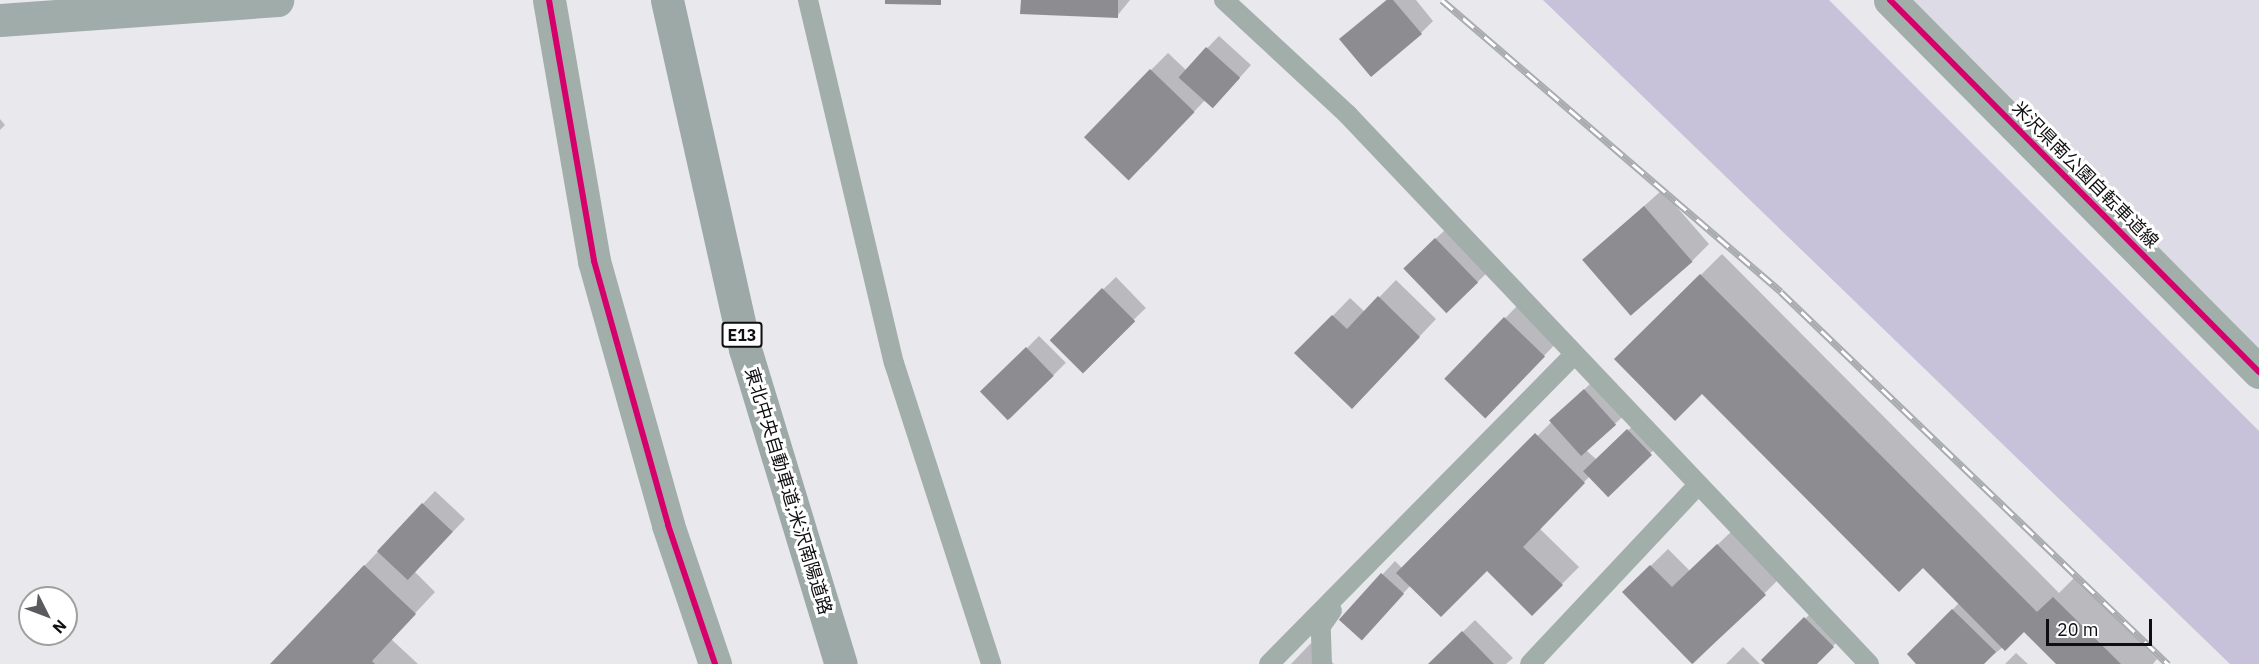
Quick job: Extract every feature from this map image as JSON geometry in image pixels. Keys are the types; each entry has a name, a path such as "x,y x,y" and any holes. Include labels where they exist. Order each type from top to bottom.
{"highway":[{"name":"東北中央自動車道;米沢南陽道路","path":"667,0 745,349 841,664"}],"main road":[{"path":"0,20 277,0"}],"street":[{"path":"549,0 594,261 668,525 715,664"},
{"name":"米沢県南公園自転車道線","path":"1890,0 2259,372"}],"lane":[{"path":"808,0 894,363 991,664"},
{"path":"1224,0 1348,115 1572,357 1869,664"},
{"path":"1269,664 1572,357"},
{"path":"1530,664 1698,485"},
{"path":"1322,664 1321,626 1344,590"}],"shaded area":[{"path":"1543,0 1829,0 2259,431 2259,664 2230,664"},
{"path":"1890,0 2259,0 2259,372"}],"building":[{"path":"885,0 941,0 941,5 885,4"},
{"path":"1021,0 1118,0 1118,18 1020,14"},
{"path":"1387,0 1393,0 1422,34 1371,77 1339,39"},
{"path":"1206,47 1240,78 1213,108 1179,77"},
{"path":"1150,69 1195,112 1129,180 1084,137"},
{"path":"1644,206 1693,262 1631,316 1582,260"},
{"path":"1435,238 1478,283 1446,313 1403,269"},
{"path":"1700,274 2037,612 2053,597 2121,664 2056,664 2024,632 2005,651 1923,568 1899,592 1702,394 1675,421 1614,359"},
{"path":"1102,288 1135,321 1083,374 1050,340"},
{"path":"1378,296 1420,337 1352,409 1294,353 1332,315 1347,329"},
{"path":"1504,317 1545,357 1485,418 1444,379"},
{"path":"1026,347 1054,376 1008,420 980,391"},
{"path":"1584,389 1616,425 1581,456 1549,420"},
{"path":"1627,429 1652,455 1608,497 1583,471"},
{"path":"1535,433 1585,483 1523,547 1563,585 1532,616 1487,571 1441,617 1396,573"},
{"path":"422,503 453,532 408,580 377,551"},
{"path":"1717,544 1766,595 1692,664 1622,592 1650,565 1672,587"},
{"path":"364,565 416,614 372,661 375,664 270,664"},
{"path":"1381,573 1404,594 1362,641 1339,620"},
{"path":"1952,609 1996,652 1984,664 1916,664 1907,654"},
{"path":"1804,617 1834,647 1817,664 1765,664 1761,660"},
{"path":"1462,631 1494,664 1428,664"}],"railway":[{"path":"1442,0 1781,292 2168,664"}],"cycle path":[{"path":"549,0 594,261 668,525 715,664"},
{"path":"1890,0 2259,372"}]}
